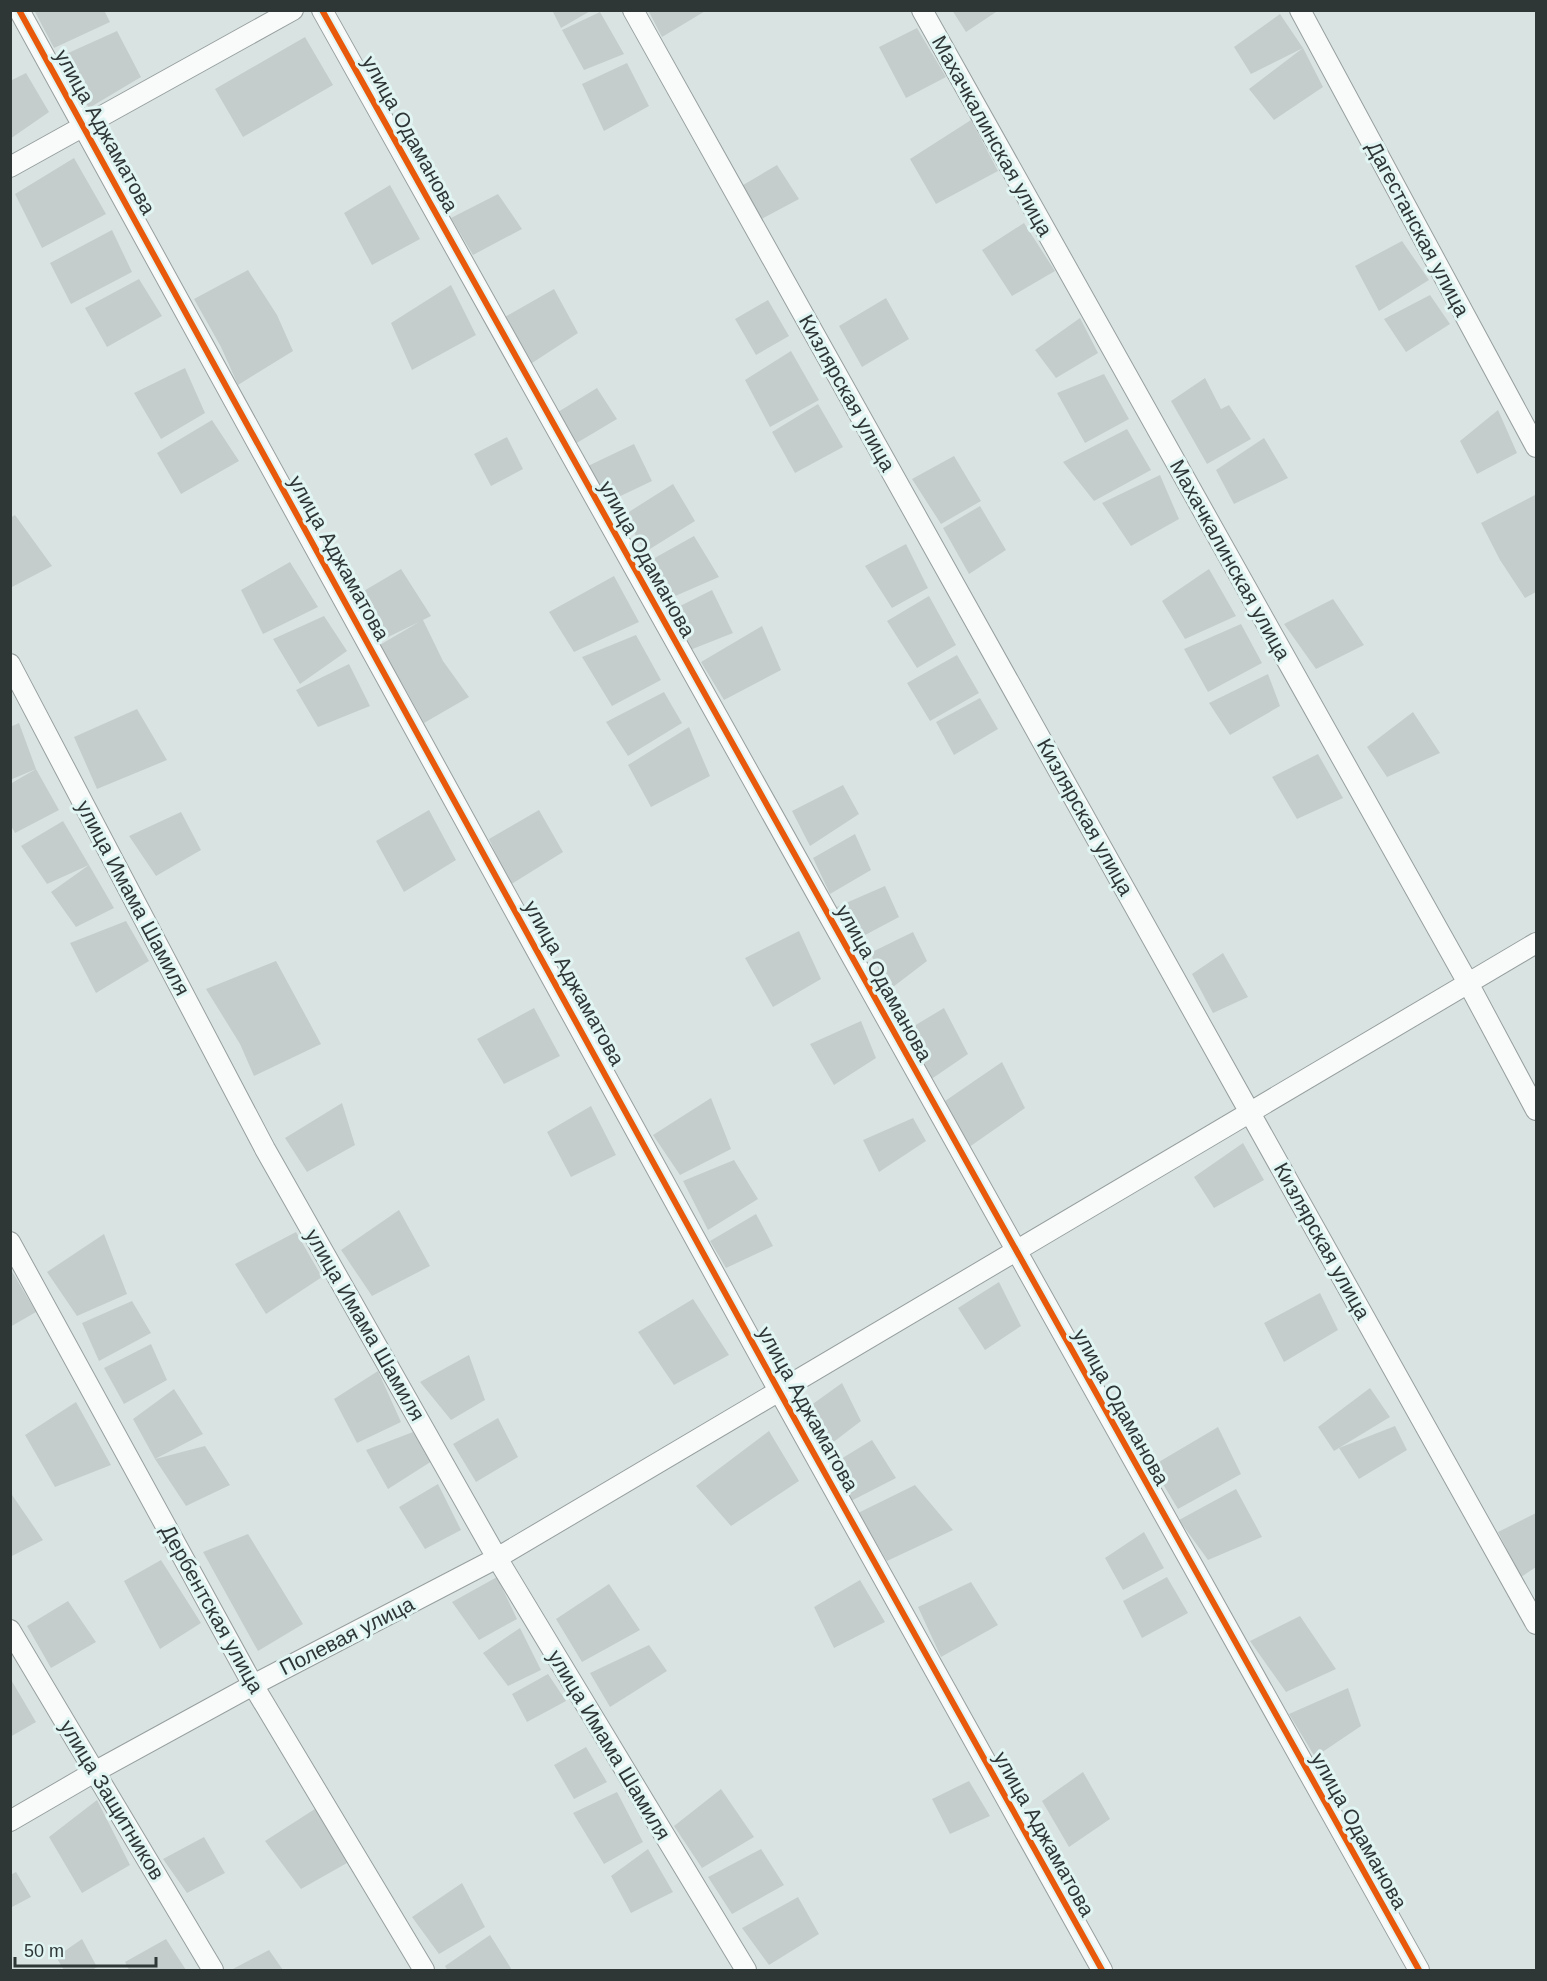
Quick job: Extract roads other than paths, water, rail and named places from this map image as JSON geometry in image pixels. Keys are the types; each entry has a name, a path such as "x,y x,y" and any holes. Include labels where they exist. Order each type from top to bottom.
{"street":[{"name":"улица Аджаматова","path":"20,10 779,1391 1101,1971"},
{"path":"10,167 293,10"},
{"name":"улица Одаманова","path":"322,10 1419,1971"},
{"name":"Кизлярская улица","path":"633,10 1536,1624"},
{"name":"Махачкалинская улица","path":"922,10 1468,983 1536,1110"},
{"name":"Дагестанская улица","path":"1300,10 1536,447"},
{"name":"улица Имама Шамиля","path":"10,664 265,1149 497,1558 746,1971"},
{"name":"Полевая улица","path":"10,1821 253,1685 497,1558 1536,943"},
{"name":"Дербентская улица","path":"10,1242 253,1685 424,1971"},
{"name":"улица Защитников","path":"10,1630 213,1971"}]}
